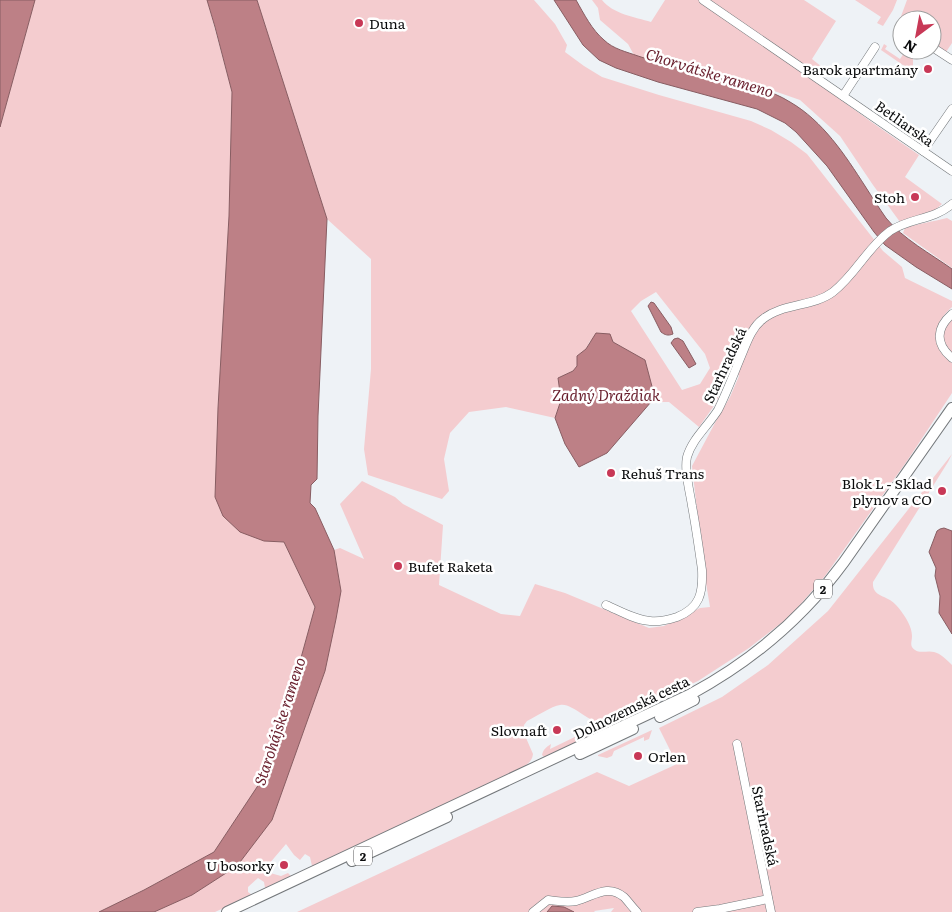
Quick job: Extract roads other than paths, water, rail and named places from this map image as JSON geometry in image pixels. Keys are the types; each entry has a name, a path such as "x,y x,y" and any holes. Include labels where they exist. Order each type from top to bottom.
{"main road":[{"name":"Dolnozemská cesta","path":"227,912 691,694 736,668 784,630 826,586 952,408"},
{"name":"Dolnozemská cesta","path":"244,912 679,708 741,672 788,635 826,596 952,420"}],"street":[{"name":"Betliarska","path":"703,0 952,171"},
{"path":"843,96 875,47"},
{"path":"923,151 952,109"},
{"name":"Starhradská","path":"606,605 636,618 660,621 684,614 695,605 700,596 703,584 687,475 687,458 694,442 717,410 752,332 762,319 776,311 831,293 843,284 877,241 901,225 941,212 952,204"},
{"path":"952,314 942,326 940,339 944,350 952,358"},
{"name":"Starhradská","path":"737,744 771,912"},
{"path":"533,912 548,900 559,902 575,901 605,890 623,896 637,912"},
{"path":"697,912 768,899"}],"water":[{"path":"0,0 35,0 0,127"},
{"path":"207,0 257,0 327,219 317,479 311,485 310,503 315,508 334,550 341,591 325,671 272,820 237,866 192,895 154,912 99,912 214,852 261,781 288,705 315,607 284,542 264,541 240,532 223,516 215,497 229,216 232,92"},
{"name":"Chorvátske rameno","path":"554,0 576,0 596,32 608,43 625,52 660,63 759,88 783,98 802,110 832,140 893,226 952,269 952,289 885,245 827,166 796,132 785,123 757,109 658,82 616,68 599,60 583,45"},
{"path":"651,302 654,303 671,327 673,334 667,335 661,332 648,306"},
{"name":"Zadný Draždiak","path":"596,333 610,334 613,342 645,360 654,394 651,402 607,453 579,467 565,444 555,418 561,400 558,378 573,371 577,366 577,356 586,349"},
{"path":"678,338 683,341 696,364 689,368 671,343 674,339"},
{"path":"944,528 952,531 952,634 939,613 940,596 935,576 936,568 929,552 937,531"},
{"path":"552,906 564,907 574,912 547,912"}],"place":[{"name":"Duna","path":"359,23"},
{"name":"Barok apartmány","path":"928,69"},
{"name":"Stoh","path":"915,197"},
{"name":"Rehuš Trans","path":"611,473"},
{"name":"Blok L - Sklad plynov a CO","path":"942,491"},
{"name":"Bufet Raketa","path":"398,566"},
{"name":"Slovnaft","path":"557,730"},
{"name":"Orlen","path":"638,756"},
{"name":"U bosorky","path":"284,865"}],"water label":[{"name":"Starohájske rameno","path":"279,721"}]}
